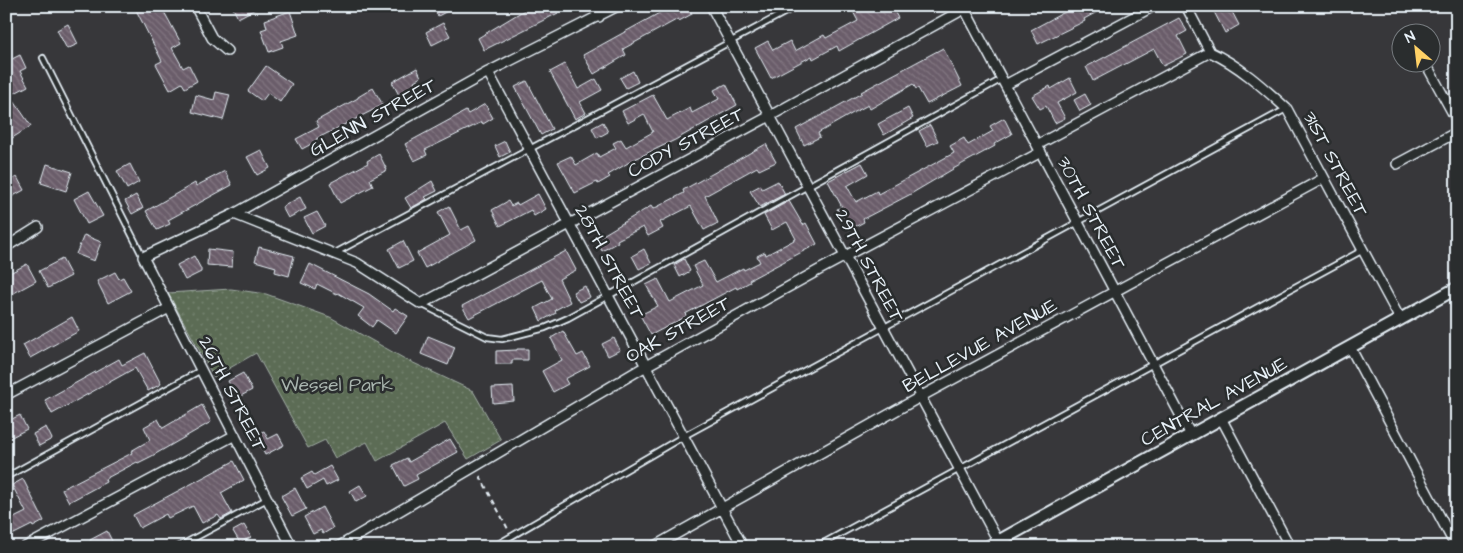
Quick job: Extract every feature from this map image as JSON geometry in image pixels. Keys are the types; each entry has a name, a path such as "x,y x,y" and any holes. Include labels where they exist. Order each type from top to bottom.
{"street":[{"path":"194,6 212,38 227,51"},
{"path":"594,6 599,17"},
{"name":"GLENN STREET","path":"143,257 234,214 488,72 618,6"},
{"name":"29TH STREET","path":"711,6 959,469 992,545"},
{"path":"1003,82 1154,6"},
{"path":"1186,6 1210,52"},
{"name":"30TH STREET","path":"964,8 1191,435"},
{"name":"CODY STREET","path":"422,304 770,116 964,8"},
{"name":"31ST STREET","path":"1210,52 1222,58 1257,83 1287,109 1400,319"},
{"name":"OAK STREET","path":"338,547 646,366 1210,52"},
{"name":"28TH STREET","path":"488,72 743,547"},
{"path":"1430,72 1457,121"},
{"path":"1396,164 1457,132"},
{"name":"BELLEVUE AVENUE","path":"653,547 920,397 1324,178"},
{"path":"234,214 357,263 422,304"},
{"path":"6,247 38,228"},
{"name":"26TH STREET","path":"143,257 292,547"},
{"name":"CENTRAL AVENUE","path":"992,545 1457,288"},
{"path":"6,395 169,308"},
{"path":"1350,347 1456,547"},
{"path":"1221,418 1290,547"},
{"path":"25,547 235,435"}],"lane":[{"path":"334,253 797,6"},
{"path":"43,58 143,257"},
{"path":"422,304 488,337 502,339 544,328 568,318 807,185 1003,82"},
{"path":"493,547 684,436 1287,109"},
{"path":"816,547 1363,250"},
{"path":"6,477 201,370"},
{"path":"178,547 268,498"}],"path":[{"path":"475,466 511,536"}],"green space":[{"name":"Wessel Park","path":"231,289 266,294 330,317 405,359 473,391 501,440 468,459 445,423 377,461 367,442 335,458 325,440 308,448 256,353 214,377 168,293"}],"building":[{"path":"134,6 161,6 181,43 172,48 183,68 189,65 197,81 185,88 182,83 170,90 156,64 162,61"},
{"path":"232,6 261,6 238,18"},
{"path":"433,6 457,6 438,16"},
{"path":"531,6 554,6 558,13 484,50 478,38"},
{"path":"672,6 688,6 692,14 679,21 678,19 623,49 626,55 594,74 583,55"},
{"path":"850,6 891,6 898,18 839,51 837,46 813,59 812,56 771,78 755,48 768,41 773,50 790,41 795,51 824,35 826,38 858,21"},
{"path":"1076,6 1108,6 1084,19 1085,21 1038,44 1031,30"},
{"path":"1211,6 1229,6 1239,25 1225,33"},
{"path":"290,11 298,35 281,41 283,47 269,52 261,30 267,28 265,20"},
{"path":"1179,18 1187,31 1178,36 1187,54 1163,66 1154,49 1093,81 1086,67"},
{"path":"443,23 450,36 432,45 426,32"},
{"path":"68,24 78,44 67,49 57,30"},
{"path":"943,48 962,86 927,104 918,88 916,89 913,84 870,109 868,105 853,113 818,133 820,137 804,145 796,129"},
{"path":"20,55 26,68 20,71 28,86 11,95 6,86 6,62"},
{"path":"565,64 578,89 596,79 602,90 580,102 586,113 575,119 550,72"},
{"path":"266,66 292,84 280,102 268,93 262,101 248,91"},
{"path":"417,68 421,77 414,81 416,86 399,95 392,82"},
{"path":"633,71 638,82 626,88 620,78"},
{"path":"1070,78 1077,92 1057,103 1065,118 1055,123 1046,106 1040,109 1032,96 1050,86 1051,89"},
{"path":"527,81 552,129 541,135 515,87"},
{"path":"726,84 737,105 675,140 633,160 608,175 610,177 598,184 597,182 575,193 558,162 571,156 576,165 597,153 599,157 616,148 613,143 621,139 626,147 653,132 644,114 628,123 622,111 653,95 667,120 690,108 692,113 719,99 714,90"},
{"path":"373,88 383,105 316,139 317,141 302,149 296,139 319,127 316,121"},
{"path":"216,92 230,95 223,120 192,112 196,95 214,100"},
{"path":"1085,94 1091,105 1080,111 1074,100"},
{"path":"14,101 31,126 6,142 6,106"},
{"path":"485,104 493,118 425,150 427,155 414,161 405,144 466,111 468,114"},
{"path":"908,108 913,118 884,135 878,124"},
{"path":"1004,118 1012,134 994,144 995,146 863,219 864,222 849,230 837,209 842,207 828,181 862,163 868,174 847,186 856,202 877,191 878,194 954,153 950,146 964,138 968,145 993,131 990,126"},
{"path":"603,122 608,132 597,138 592,128"},
{"path":"930,125 938,141 927,146 919,131"},
{"path":"505,141 510,152 500,157 495,146"},
{"path":"766,144 776,162 759,170 757,167 705,196 718,223 704,230 691,206 660,222 663,228 648,236 643,227 617,240 618,242 602,251 596,239 651,206 653,209 684,193 683,190"},
{"path":"261,150 270,168 257,175 247,157"},
{"path":"379,154 387,170 370,179 373,186 340,203 330,183 368,163 367,161"},
{"path":"47,164 72,172 66,191 41,183"},
{"path":"130,164 139,182 127,189 117,171"},
{"path":"225,171 232,185 168,220 170,224 157,230 146,211 195,183 196,186"},
{"path":"17,177 24,190 6,200 6,182"},
{"path":"432,181 437,191 425,197 427,199 411,208 405,198"},
{"path":"778,181 785,194 760,207 750,191 761,185 762,189"},
{"path":"89,191 103,216 87,224 74,199"},
{"path":"538,194 546,209 534,216 531,210 500,226 492,210 508,201 511,206 517,203 518,205"},
{"path":"136,195 143,208 132,214 125,201"},
{"path":"300,197 306,209 288,218 282,207"},
{"path":"789,201 803,225 806,223 817,244 749,280 750,282 737,289 736,287 685,314 687,316 651,335 640,315 658,306 646,285 658,279 670,302 703,285 693,266 704,261 716,282 743,268 744,270 760,262 757,256 765,252 766,255 796,239 787,222 772,230 764,215"},
{"path":"449,206 461,230 469,226 476,240 425,268 417,253 450,235 438,212"},
{"path":"317,212 325,226 312,233 304,218"},
{"path":"84,235 101,242 94,261 76,254"},
{"path":"403,241 413,261 399,268 389,249"},
{"path":"259,247 294,256 289,276 275,272 276,267 255,261"},
{"path":"208,249 233,252 232,267 207,265"},
{"path":"644,249 651,263 639,269 632,256"},
{"path":"566,251 576,270 559,279 570,302 555,310 556,313 541,321 535,308 552,299 542,280 469,318 462,306"},
{"path":"194,256 201,272 185,280 177,265"},
{"path":"62,259 71,276 48,288 39,271"},
{"path":"684,259 690,271 680,277 674,265"},
{"path":"27,264 36,281 12,294 6,283 6,275"},
{"path":"310,264 369,294 393,311 395,308 408,316 396,333 377,320 372,327 358,316 364,308 338,293 317,284 315,289 301,283"},
{"path":"115,272 119,279 123,277 131,291 108,303 97,281"},
{"path":"585,286 590,297 579,302 573,292"},
{"path":"72,317 79,331 30,358 23,345"},
{"path":"563,331 577,356 583,353 590,366 565,379 568,384 553,392 542,371 562,360 551,338"},
{"path":"428,336 455,347 448,365 421,354"},
{"path":"614,338 620,350 608,356 602,344"},
{"path":"528,349 528,360 512,360 512,364 496,364 496,351"},
{"path":"145,353 161,384 148,391 135,368 52,414 45,400 119,359 122,365"},
{"path":"243,373 252,390 237,398 228,381"},
{"path":"513,387 514,401 493,403 492,388"},
{"path":"202,405 211,422 152,456 105,479 106,482 69,502 62,489 132,453 131,451 150,440 144,427 158,419 163,428"},
{"path":"20,415 27,429 6,440 6,422"},
{"path":"46,427 52,439 39,446 33,434"},
{"path":"264,431 268,439 278,434 284,445 265,455 255,435"},
{"path":"450,439 458,452 416,475 418,479 404,486 393,465 407,458 409,462"},
{"path":"234,461 244,480 221,493 232,513 221,519 218,515 202,523 193,506 168,518 166,514 140,528 133,515"},
{"path":"330,466 338,480 326,486 323,480 307,489 301,478 312,472 314,475"},
{"path":"23,479 44,521 6,538 6,522 26,512 12,485"},
{"path":"360,485 367,496 356,502 350,491"},
{"path":"295,488 306,509 292,516 281,496"},
{"path":"322,507 333,528 323,534 321,530 313,534 304,517"},
{"path":"244,525 251,537 240,543 233,531"},
{"path":"107,531 115,547 93,547 90,540"}]}
